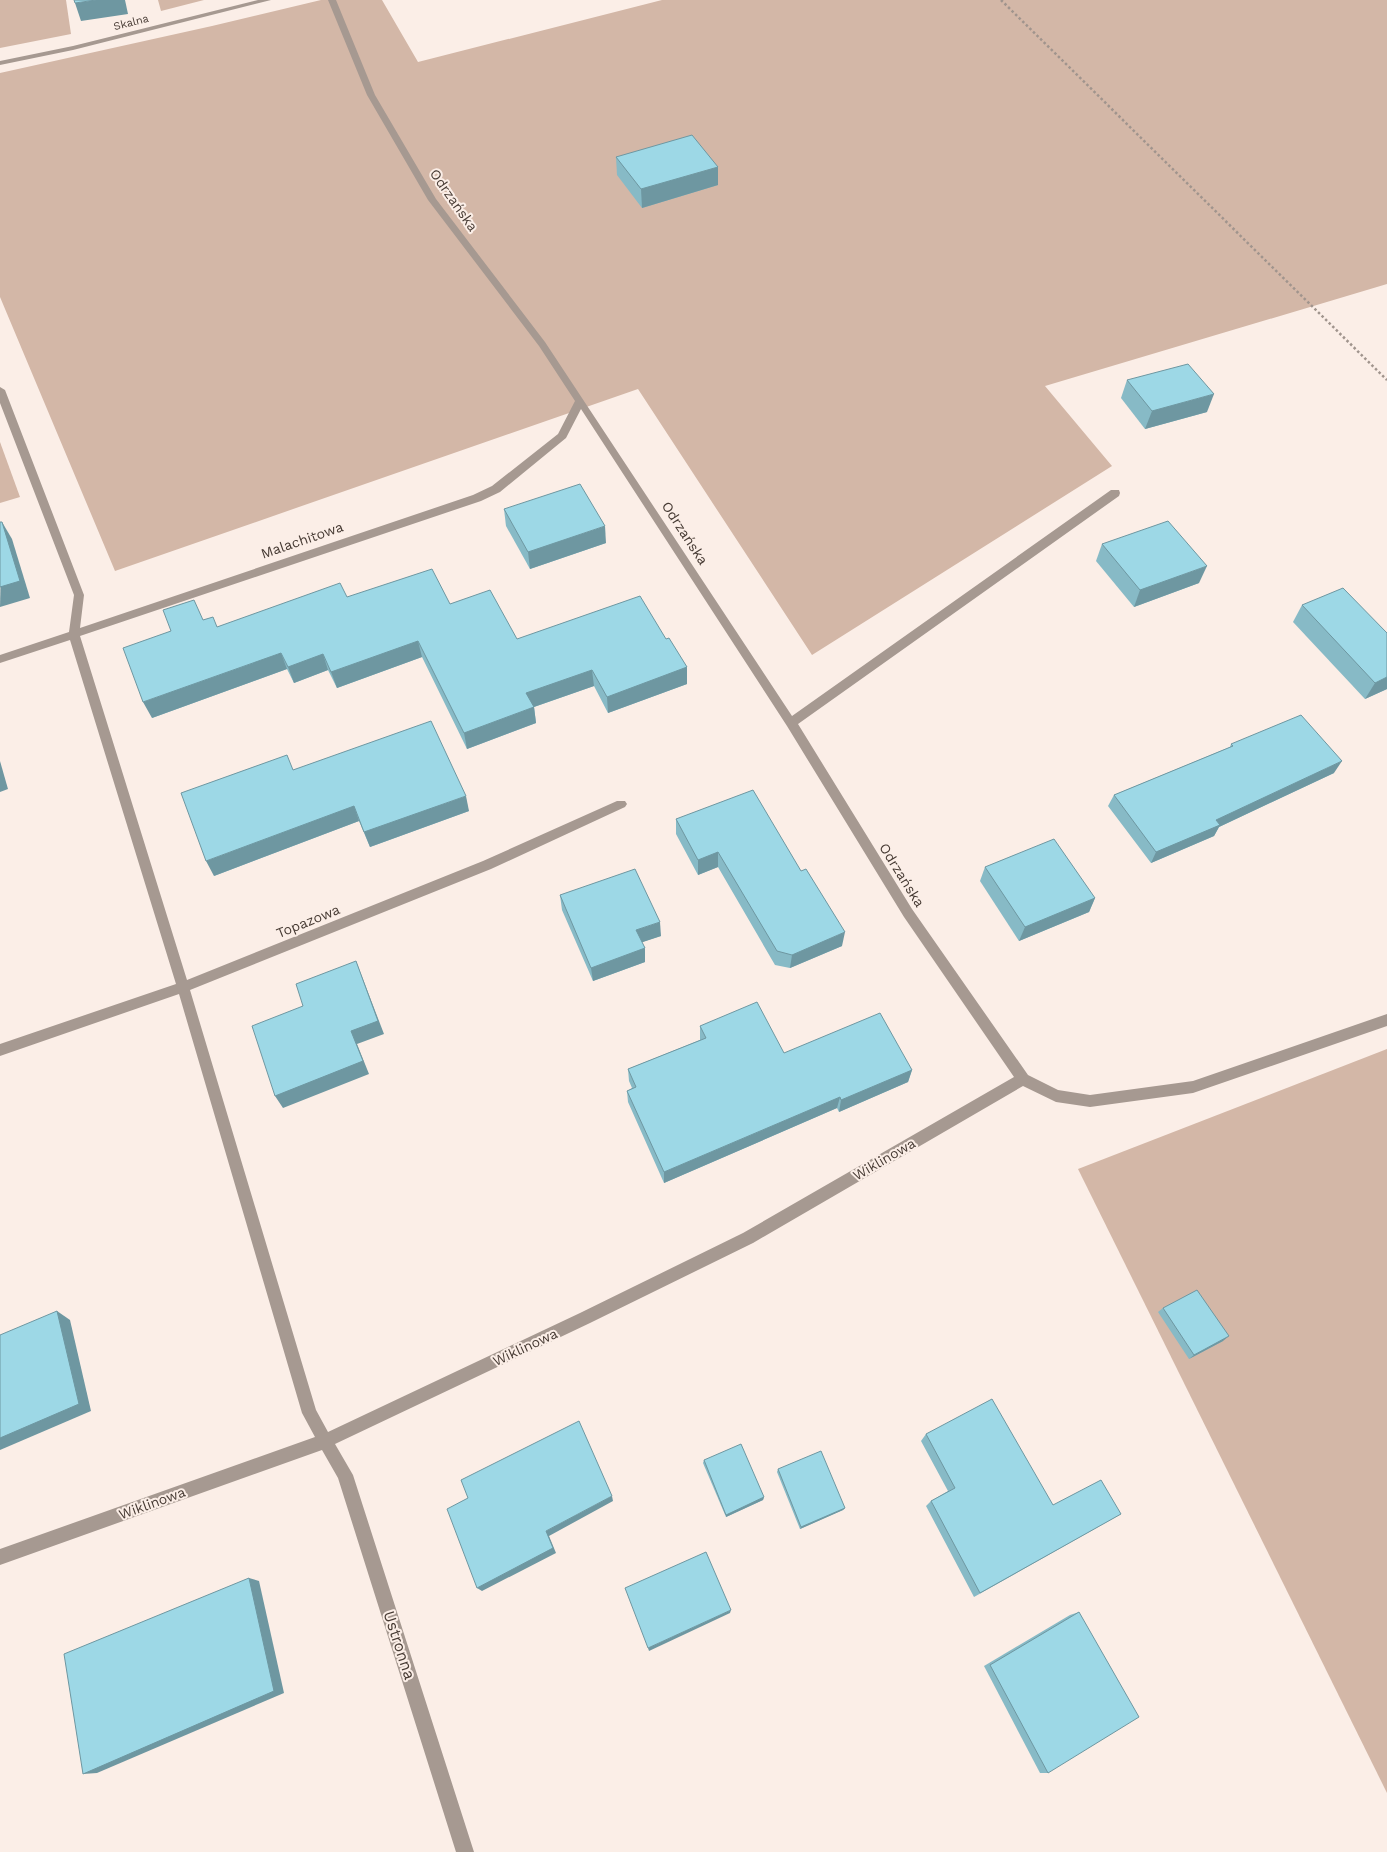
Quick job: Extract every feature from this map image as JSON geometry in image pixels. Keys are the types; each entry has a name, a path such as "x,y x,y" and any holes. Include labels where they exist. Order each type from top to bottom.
{"street":[{"name":"Skalna","path":"0,63 73,48 267,0"},
{"name":"Odrzańska","path":"332,0 371,95 432,200 542,344 791,723 908,913 1023,1079"},
{"path":"0,390 79,595 74,633"},
{"name":"Malachitowa","path":"0,659 477,498 496,489 562,436 580,401"},
{"path":"791,723 1115,493"},
{"name":"Ustronna","path":"74,633 183,987 309,1413 345,1475 465,1852"},
{"name":"Topazowa","path":"0,1050 183,987 487,865 621,804"},
{"path":"1023,1079 1056,1096 1090,1101 1193,1087 1387,1020"},
{"name":"Wiklinowa","path":"0,1557 325,1441 585,1318 748,1238 1023,1079"}],"path":[{"path":"1001,0 1387,380"}],"shaded area":[{"path":"0,0 66,0 71,34 0,48"},
{"path":"158,0 204,0 161,11"},
{"path":"321,0 382,0 418,62 662,0 1387,0 1387,284 1045,386 1112,466 812,655 638,389 115,571 0,297 0,73"},
{"path":"0,442 20,497 0,503"},
{"path":"1387,1049 1387,1793 1078,1169"}],"building":[{"path":"74,0 96,0 75,3"},
{"path":"692,135 718,167 641,189 616,157"},
{"path":"1188,364 1214,394 1152,411 1127,380"},
{"path":"580,484 605,526 528,552 504,509"},
{"path":"1168,521 1207,566 1140,590 1102,544"},
{"path":"0,522 2,522 20,581 0,587"},
{"path":"432,569 450,604 490,590 517,639 640,596 666,639 669,638 687,667 607,697 592,670 526,693 534,707 464,733 418,641 331,672 323,654 288,667 281,653 143,702 123,648 171,631 163,610 194,600 203,620 213,617 217,627 340,583 347,597"},
{"path":"1343,588 1387,633 1387,677 1375,683 1302,605"},
{"path":"1301,715 1342,761 1216,820 1220,825 1156,852 1114,795 1233,746 1231,744"},
{"path":"431,721 466,796 364,832 354,806 206,861 181,793 287,755 293,770"},
{"path":"753,790 801,871 806,869 845,932 792,955 777,951 718,852 698,860 676,819"},
{"path":"1054,839 1095,898 1025,927 985,867"},
{"path":"635,869 660,922 636,930 645,948 591,968 560,895"},
{"path":"356,961 378,1021 351,1031 363,1061 275,1096 252,1026 303,1006 296,984"},
{"path":"757,1002 784,1053 880,1013 912,1070 841,1100 840,1097 664,1172 627,1091 636,1087 628,1069 706,1038 700,1026"},
{"path":"1197,1290 1229,1336 1194,1355 1163,1308"},
{"path":"57,1311 79,1404 0,1438 0,1335"},
{"path":"992,1399 1053,1505 1101,1480 1121,1514 980,1593 931,1501 955,1488 926,1434"},
{"path":"579,1421 612,1496 546,1531 553,1548 477,1588 447,1509 468,1498 461,1480"},
{"path":"741,1444 764,1497 726,1515 704,1460"},
{"path":"821,1451 845,1508 801,1527 778,1469"},
{"path":"706,1552 731,1610 648,1648 625,1588"},
{"path":"249,1578 274,1691 83,1774 64,1654"},
{"path":"1079,1612 1139,1717 1048,1773 990,1665"}]}
